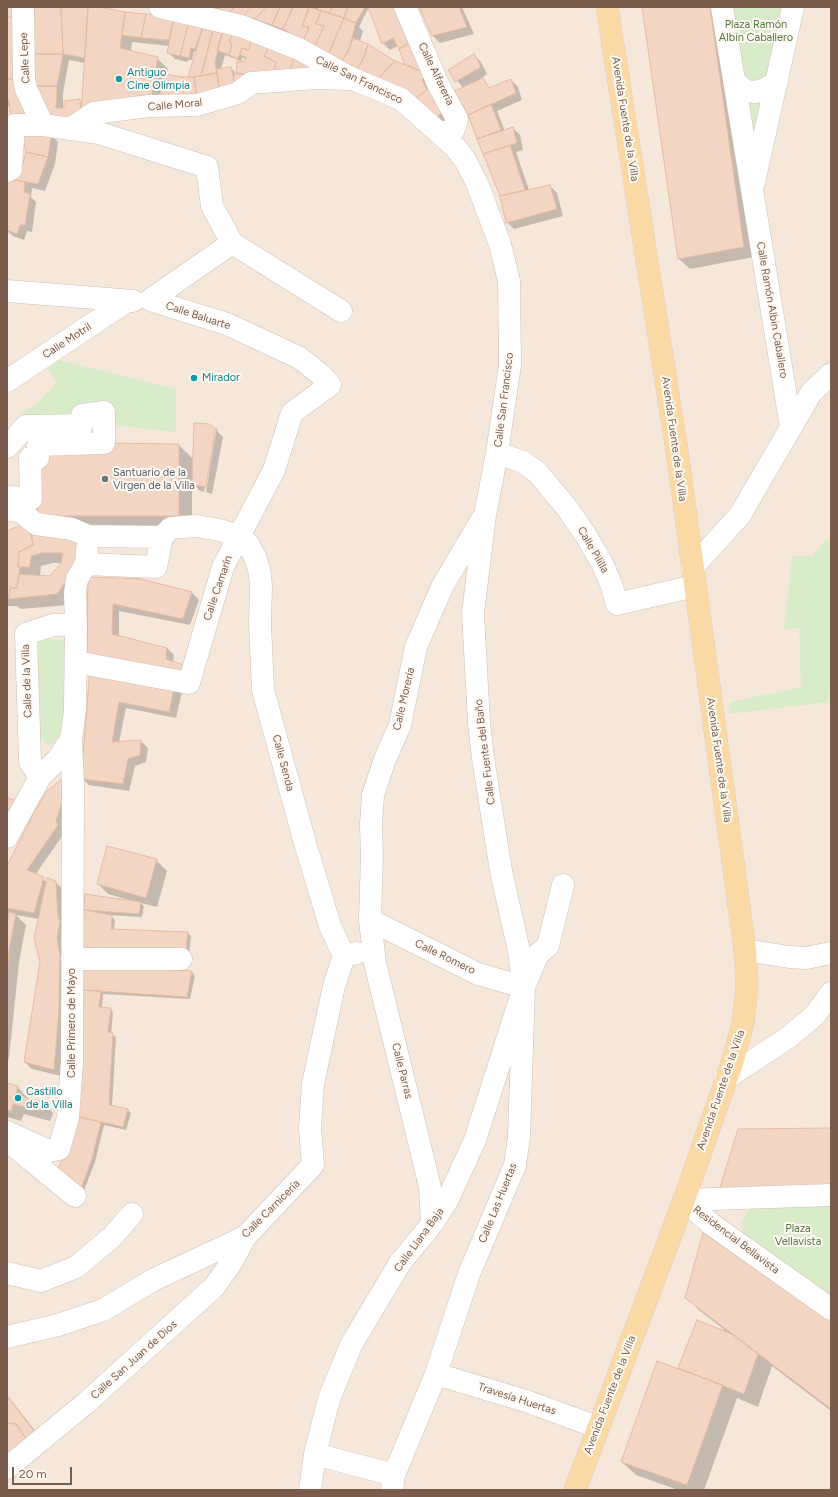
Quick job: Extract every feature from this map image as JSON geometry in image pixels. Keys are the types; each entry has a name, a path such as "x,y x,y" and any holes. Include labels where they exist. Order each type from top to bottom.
{"main road":[{"name":"Avenida Fuente de la Villa","path":"574,1490 684,1200 726,1079 743,1023 747,985 745,950 676,451 607,7"}],"street":[{"name":"Calle Lepe","path":"23,7 24,78 26,90 43,125"},
{"name":"Calle San Francisco","path":"160,7 241,26 299,49 353,79 401,99 456,147 477,183 500,244 509,281 510,365 497,453 485,515"},
{"name":"Calle Alfareria","path":"405,7 438,84 457,119 454,129 441,134"},
{"name":"Calle Ramón Albin Caballero","path":"722,7 791,427"},
{"name":"Calle Ramón Albin Caballero","path":"752,193 793,7"},
{"name":"Calle Moral","path":"70,129 94,113 149,106 197,105 238,93 251,83 316,78 353,79"},
{"path":"734,81 745,90 755,92 763,90 777,82"},
{"path":"7,171 11,169 14,125 43,125 99,133 208,167 212,206 232,243 341,311"},
{"name":"Calle Baluarte","path":"150,300 232,243"},
{"path":"7,291 127,301 150,300"},
{"name":"Calle Baluarte","path":"150,300 227,324 254,336 300,358 320,374 330,385"},
{"name":"Calle Motril","path":"7,381 127,301"},
{"path":"693,577 740,515 811,393 831,374"},
{"name":"Calle Camarín","path":"76,662 189,683 222,567 274,470 292,413 330,385"},
{"path":"7,446 26,426 82,425 82,415 104,412 104,444 38,445 38,458 30,458 31,500 12,497 7,501"},
{"name":"Calle Pililla","path":"497,453 523,462 537,472 567,508 602,562 617,604 693,577"},
{"path":"7,510 20,511 36,524 72,529 88,536 162,537"},
{"name":"Calle Morería","path":"370,920 373,795 385,759 400,725 416,647 442,587 472,533 485,515"},
{"name":"Calle Fuente del Baño","path":"485,515 473,613 479,723 501,870 519,951 524,987"},
{"path":"86,564 156,567 162,537 170,528 196,526 220,530 238,536"},
{"path":"7,837 40,777 58,759 71,739 75,710 75,593 77,579 86,564 88,536"},
{"name":"Calle Senda","path":"238,536 248,544 259,569 260,624 264,690 304,843 330,926 344,956"},
{"name":"Calle de la Villa","path":"40,777 30,762 26,634 53,625 76,624"},
{"name":"Calle Primero de Mayo","path":"7,1132 49,1152 59,1149 64,1135 72,1090 73,785 71,739"},
{"name":"Calle Las Huertas","path":"393,1482 436,1374 469,1274 515,1165 520,1137 524,987 538,954 548,946 563,886"},
{"name":"Calle Parras","path":"370,920 375,964 430,1186 432,1224"},
{"name":"Calle Romero","path":"370,920 478,974 524,987"},
{"path":"745,950 789,957 806,958 831,953"},
{"path":"344,956 356,953 375,964"},
{"name":"Calle Carnicería","path":"7,1337 58,1325 103,1310 153,1280 245,1237 313,1165 310,1128 313,1084 334,986 344,956"},
{"name":"Calle Primero de Mayo","path":"72,959 181,959"},
{"name":"Calle Llana Baja","path":"310,1490 314,1454 329,1399 351,1345 400,1263 432,1224 448,1200 475,1140 524,987"},
{"path":"726,1079 789,1037 815,1015 831,993"},
{"path":"7,1140 75,1196"},
{"name":"Residencial Bellavista","path":"684,1200 831,1195"},
{"name":"Residencial Bellavista","path":"684,1200 711,1224 831,1309"},
{"path":"7,1273 41,1280 76,1267 112,1237 132,1214"},
{"name":"Calle San Juan de Dios","path":"7,1468 86,1403 214,1288 231,1263 245,1237"},
{"name":"Travesía Huertas","path":"436,1374 526,1401 597,1427"},
{"path":"314,1454 393,1482"}],"shaded area":[{"path":"7,7 831,7 831,1490 7,1490"}],"green space":[{"name":"Plaza Ramón Albín Caballero","path":"729,7 786,7 755,159"},
{"path":"55,359 176,389 176,432 76,421 28,421 23,411 35,406 57,382 44,362"},
{"path":"831,538 831,686 828,702 728,714 731,702 801,687 799,628 784,629 792,556 812,556 826,540"},
{"path":"38,639 64,640 64,731 51,746 44,742 39,735"},
{"name":"Plaza Vellavista","path":"831,1202 831,1300 749,1240 743,1232 742,1222 746,1213 754,1206"}],"building":[{"path":"7,7 17,7 18,15 7,18"},
{"path":"31,7 61,7 63,54 31,54"},
{"path":"61,7 88,7 85,58 63,54"},
{"name":"Antiguo Cine Olimpia","path":"88,7 100,7 125,12 120,48 158,57 151,101 81,113"},
{"path":"220,7 234,7 230,13 219,9"},
{"path":"234,7 252,7 242,17 230,13"},
{"path":"252,7 267,7 255,19 242,17"},
{"path":"267,7 280,7 272,25 255,19"},
{"path":"280,7 293,7 283,29 272,25"},
{"path":"293,7 310,7 302,26 309,27 303,41 283,29"},
{"path":"309,7 321,11 316,24 324,26 314,48 303,41 309,27 302,26"},
{"path":"318,7 332,7 329,13 317,9"},
{"path":"332,7 348,7 344,18 329,13"},
{"path":"348,7 365,7 356,23 344,18"},
{"path":"368,7 395,7 411,42 399,49 393,38 382,44"},
{"path":"419,7 459,7 467,27 432,36"},
{"path":"642,7 710,7 744,247 678,259"},
{"path":"321,11 344,18 328,55 314,48 324,26 316,24"},
{"path":"125,12 146,14 141,38 122,35"},
{"path":"146,14 174,17 169,40 141,38"},
{"path":"18,15 18,79 7,79 7,18"},
{"path":"174,17 189,21 180,56 167,53"},
{"path":"344,18 356,23 349,49 341,63 328,55"},
{"path":"189,21 204,24 195,49 191,48 189,58 180,56"},
{"path":"204,24 214,26 201,76 188,77"},
{"path":"214,26 224,27 215,62 217,73 201,76"},
{"path":"224,27 234,30 229,42 232,44 229,55 217,50"},
{"path":"234,30 252,37 249,50 242,48 238,59 229,55 232,44 229,42"},
{"path":"252,37 270,45 264,56 276,62 273,77 236,73 237,61 244,62 246,57 240,55 242,48 249,50"},
{"path":"353,38 368,44 364,57 357,70 341,63 348,52"},
{"path":"411,42 425,73 404,64 399,49"},
{"path":"368,44 395,61 378,79 357,70 364,57"},
{"path":"270,45 295,56 288,75 273,77 276,62 264,56"},
{"path":"31,54 63,54 57,86 32,86"},
{"path":"474,54 481,67 455,82 448,70"},
{"path":"295,56 320,68 288,75"},
{"path":"395,61 425,73 422,80 427,90 415,99 378,79"},
{"path":"231,67 236,89 220,94 216,69"},
{"path":"217,73 220,94 197,100 194,77"},
{"path":"236,73 244,75 236,89 233,78"},
{"path":"163,74 183,77 183,103 159,102"},
{"path":"183,77 194,77 197,100 183,103"},
{"path":"483,78 489,88 511,79 516,93 468,115 454,91"},
{"path":"7,79 18,79 33,120 11,122 9,101 7,100"},
{"path":"32,86 57,86 56,108 64,108 64,101 80,99 81,113 57,123 46,112"},
{"path":"431,86 444,111 436,118 415,99"},
{"path":"491,104 501,130 477,139 468,115"},
{"path":"513,127 517,143 483,154 477,139"},
{"path":"52,134 48,157 26,152 22,136"},
{"path":"510,145 525,190 500,196 483,154"},
{"path":"26,152 48,157 38,184 9,179 21,171"},
{"path":"7,178 25,182 24,192 30,194 25,225 20,225 17,234 7,230"},
{"path":"550,185 557,209 506,223 500,196"},
{"path":"194,423 209,424 218,430 215,430 206,487 192,484"},
{"name":"Santuario de la Virgen de la Villa","path":"104,443 179,444 179,516 38,516 38,445"},
{"path":"24,524 31,533 33,545 19,552 18,567 20,567 17,588 10,588 9,599 7,599 7,531"},
{"path":"31,533 80,540 77,566 57,594 9,599 10,588 17,588 19,574 50,576 61,563 63,553 42,553 31,556 30,567 18,567 19,552 33,545"},
{"path":"88,577 141,579 192,592 183,619 113,604 112,634 167,648 166,659 184,665 180,677 87,659"},
{"path":"90,669 175,684 169,712 119,702 112,742 141,740 140,755 128,759 123,784 81,779"},
{"path":"63,778 66,790 56,821 58,825 27,870 44,877 34,913 7,908 7,866 34,812 47,791"},
{"path":"7,798 20,801 17,813 7,811"},
{"path":"107,846 157,859 146,898 97,884"},
{"path":"47,878 56,881 58,916 60,922 57,937 60,956 59,1009 54,1070 24,1062 40,962 34,938"},
{"path":"85,894 141,902 139,914 84,910"},
{"path":"84,910 112,915 111,929 188,932 186,951 82,954"},
{"path":"9,912 16,914 9,951 7,981 7,923"},
{"path":"84,964 192,971 187,997 81,990"},
{"path":"81,990 101,991 99,1007 111,1008 108,1032 113,1033 109,1105 128,1109 123,1127 75,1116 82,1071"},
{"name":"Castillo de la Villa","path":"7,1083 18,1086 16,1095 43,1102 40,1111 13,1104 11,1111 7,1110"},
{"path":"75,1116 101,1122 92,1159 80,1191 57,1171 67,1149"},
{"path":"831,1128 831,1190 718,1194 738,1129"},
{"path":"703,1233 831,1320 831,1409 685,1298"},
{"path":"697,1320 732,1334 758,1354 744,1394 678,1368"},
{"path":"657,1361 723,1385 687,1485 621,1462"},
{"path":"7,1396 38,1436 29,1443 16,1424 7,1423"},
{"path":"7,1423 16,1424 29,1443 7,1461"}],"place":[{"name":"Antiguo Cine Olimpia","path":"119,79"},
{"name":"Mirador","path":"194,378"},
{"name":"Santuario de la Virgen de la Villa","path":"105,479"},
{"name":"Castillo de la Villa","path":"18,1098"}]}
